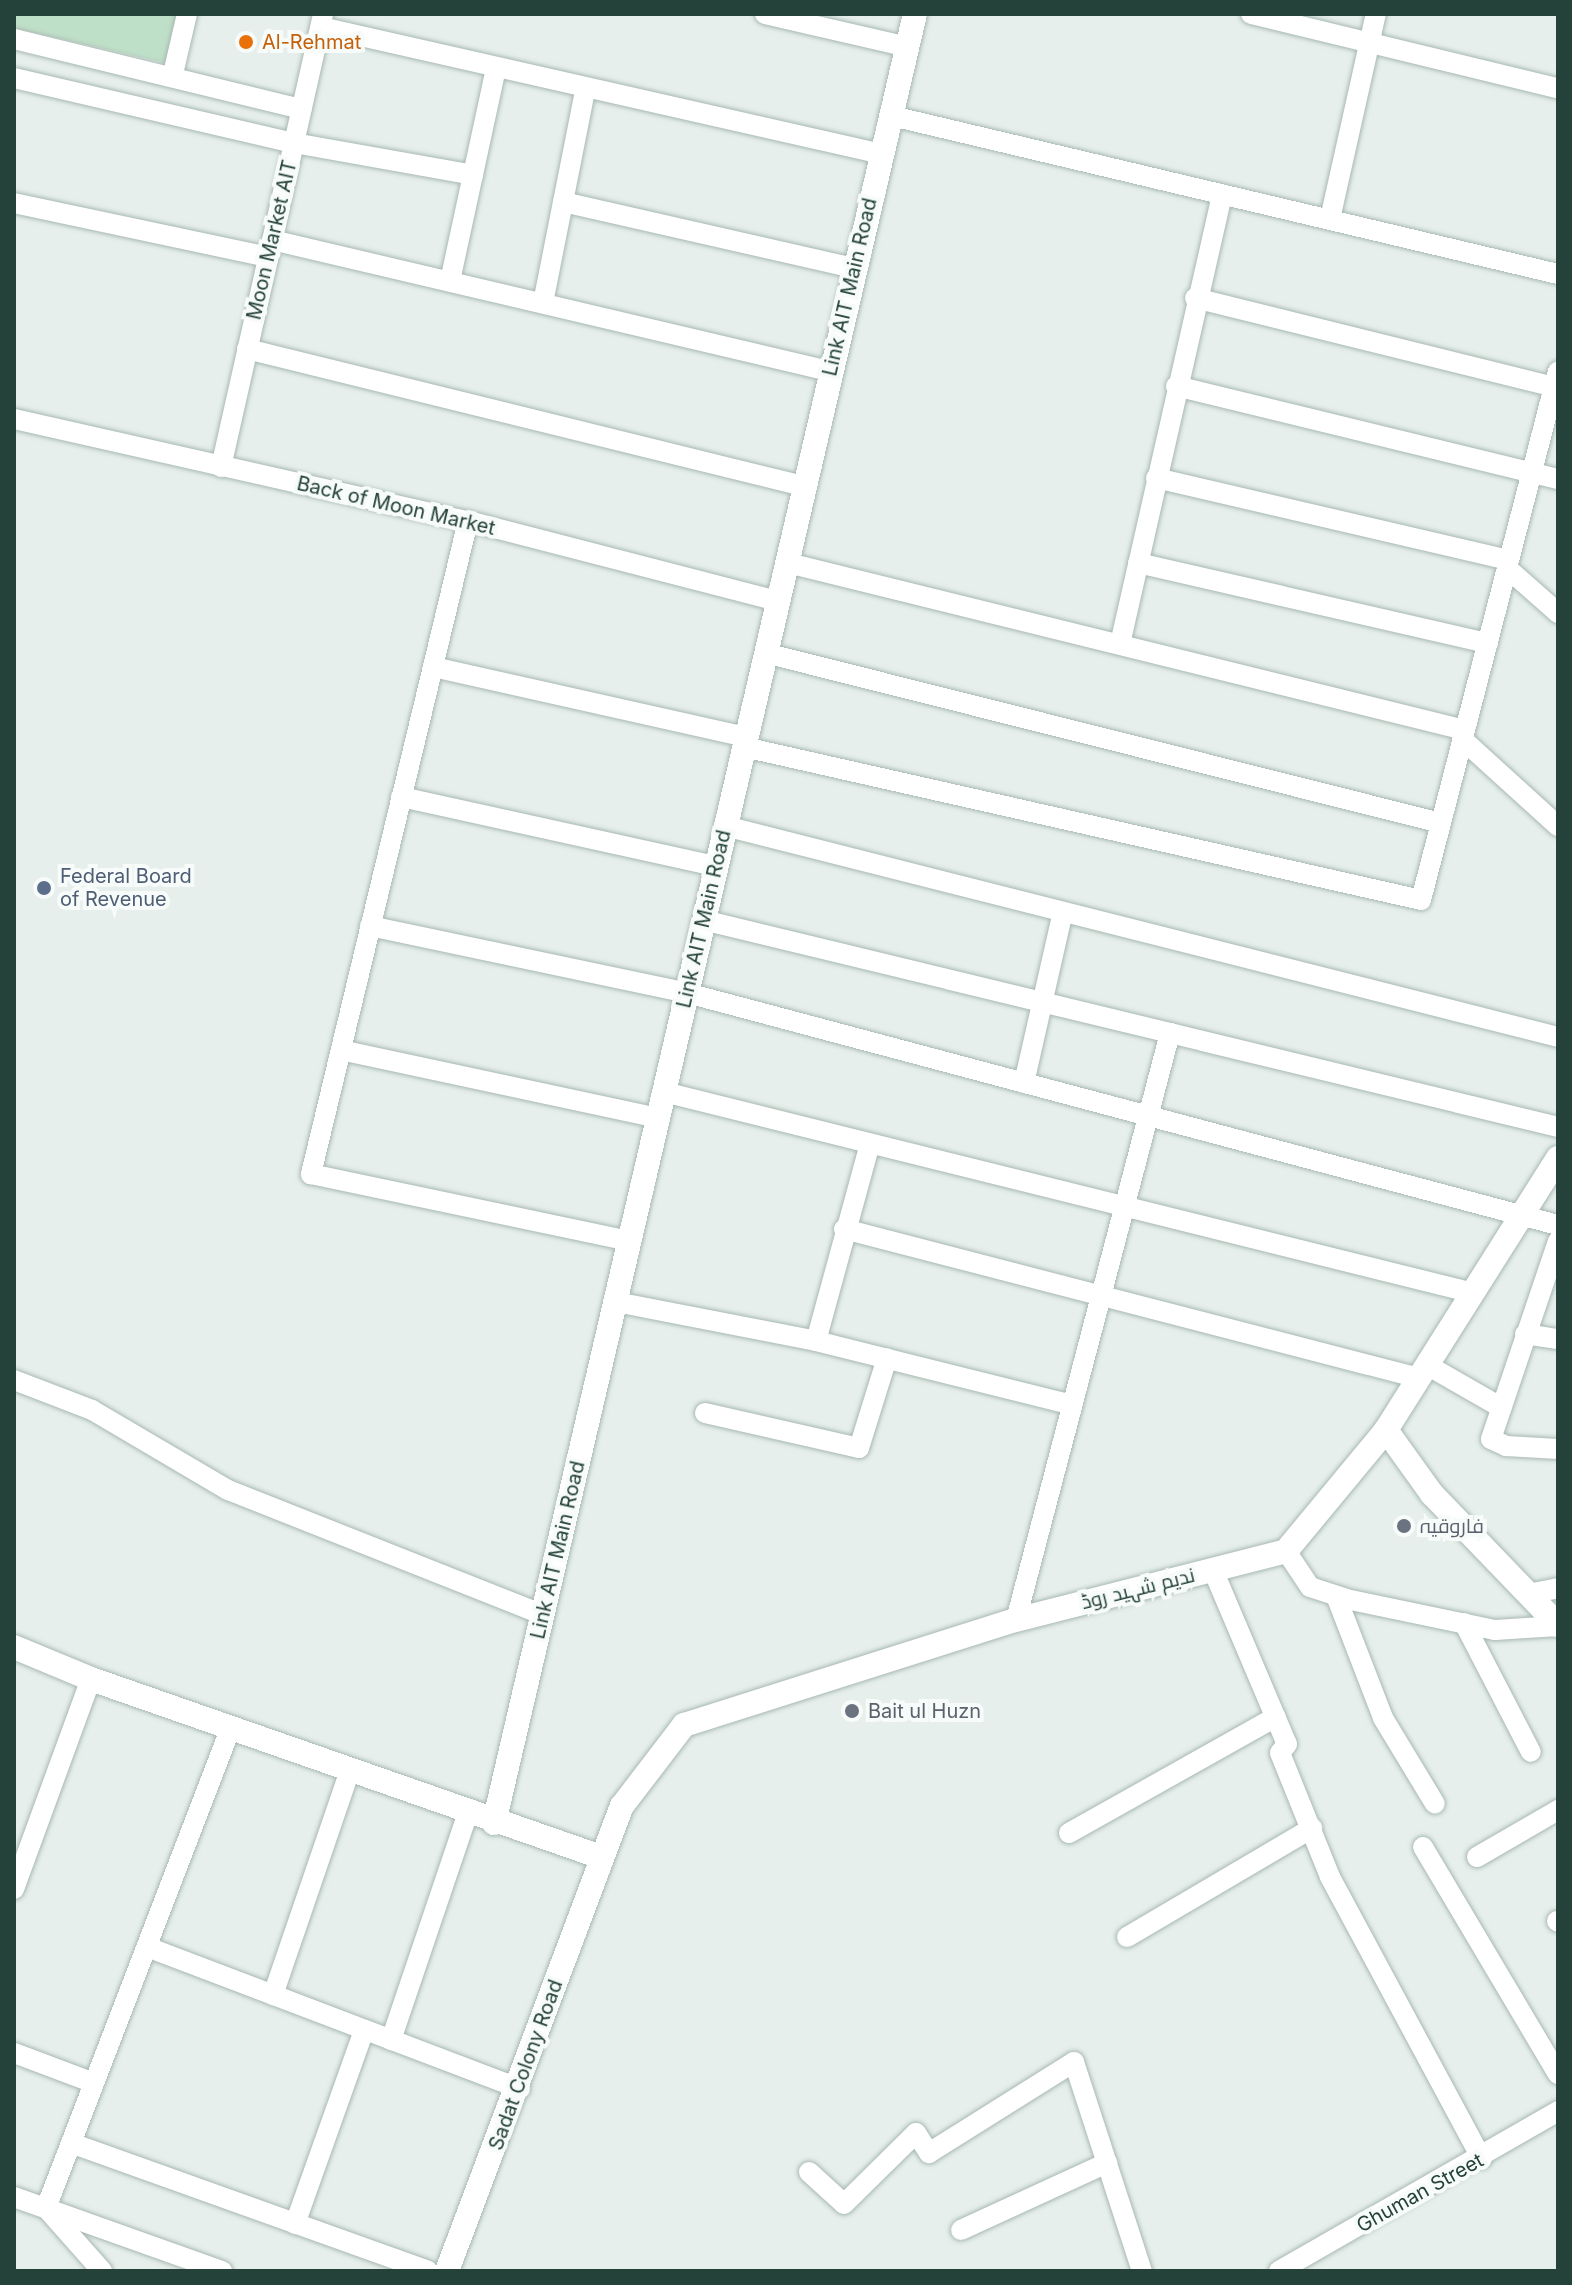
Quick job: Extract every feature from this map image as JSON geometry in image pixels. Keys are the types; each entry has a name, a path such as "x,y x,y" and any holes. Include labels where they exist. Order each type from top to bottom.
{"street":[{"path":"173,74 187,14"},
{"path":"765,14 908,47"},
{"name":"Link AIT Main Road","path":"494,1823 788,563 829,371 915,14"},
{"path":"1251,14 1558,88"},
{"path":"1330,219 1376,14"},
{"path":"322,20 496,69 882,154"},
{"name":"Moon Market AIT","path":"221,467 322,20"},
{"path":"14,39 173,74 302,109"},
{"path":"450,281 496,69"},
{"path":"14,78 294,143 473,175"},
{"path":"543,303 585,90"},
{"path":"892,116 1558,274"},
{"path":"1120,644 1195,298 1222,194"},
{"path":"563,202 853,268"},
{"path":"14,203 450,281 829,371"},
{"path":"433,667 1421,900 1556,382 1195,298"},
{"path":"247,349 803,486"},
{"path":"1176,386 1558,479"},
{"name":"Back of Moon Market","path":"14,419 468,521 777,601"},
{"path":"1156,478 1508,564 1558,613"},
{"path":"468,521 311,1174 629,1241"},
{"path":"788,563 1120,644 1464,734 1558,826"},
{"path":"1138,563 1488,643"},
{"path":"765,653 1441,823"},
{"path":"401,797 716,866"},
{"path":"725,826 1558,1037"},
{"path":"1024,1083 1063,912"},
{"path":"703,920 1558,1127"},
{"path":"370,926 687,993 1558,1225"},
{"path":"1016,1620 1170,1033"},
{"path":"341,1050 658,1118"},
{"path":"664,1092 1473,1293"},
{"path":"816,1341 844,1229 870,1144"},
{"path":"1558,1158 1386,1430 1286,1551 1310,1587 1336,1596 1495,1630 1558,1626"},
{"path":"844,1229 1102,1296 1423,1372 1502,1408"},
{"path":"1558,1241 1491,1439 1506,1446 1558,1449"},
{"path":"616,1302 816,1341 1072,1405"},
{"path":"1525,1334 1558,1339"},
{"path":"705,1413 859,1448 887,1358"},
{"path":"14,1380 92,1410 228,1490 543,1615"},
{"path":"1386,1430 1432,1494 1558,1626"},
{"name":"ندیم شہید روڈ","path":"601,1857 622,1806 684,1725 1016,1620 1286,1551"},
{"path":"1213,1570 1287,1744 1280,1753 1330,1877 1482,2159"},
{"path":"1528,1594 1558,1588"},
{"path":"1336,1596 1383,1718 1435,1804"},
{"path":"1464,1623 1531,1752"},
{"path":"14,1647 91,1679 494,1823 601,1857"},
{"path":"14,1889 91,1679"},
{"path":"1069,1833 1276,1717"},
{"path":"46,2208 231,1727"},
{"path":"273,1995 350,1770"},
{"path":"1477,1857 1558,1810"},
{"path":"391,2040 468,1812"},
{"path":"1127,1937 1312,1828"},
{"path":"1423,1847 1558,2074"},
{"name":"Sadat Colony Road","path":"447,2271 520,2089 601,1857"},
{"path":"147,1947 520,2089"},
{"path":"295,2224 364,2030"},
{"path":"14,2053 94,2083"},
{"path":"809,2172 844,2204 916,2133 929,2153 1074,2062 1142,2271"},
{"name":"Ghuman Street","path":"1279,2271 1482,2159 1558,2111"},
{"path":"71,2143 428,2271"},
{"path":"961,2230 1107,2163"},
{"path":"14,2197 213,2269"},
{"path":"46,2208 102,2271"}],"green space":[{"path":"14,14 182,14 170,64 14,28"}],"place":[{"name":"Al-Rehmat","path":"246,42"},
{"name":"Federal Board of Revenue","path":"44,888"},
{"name":"فاروقیہ","path":"1404,1526"},
{"name":"Bait ul Huzn","path":"852,1711"}]}
